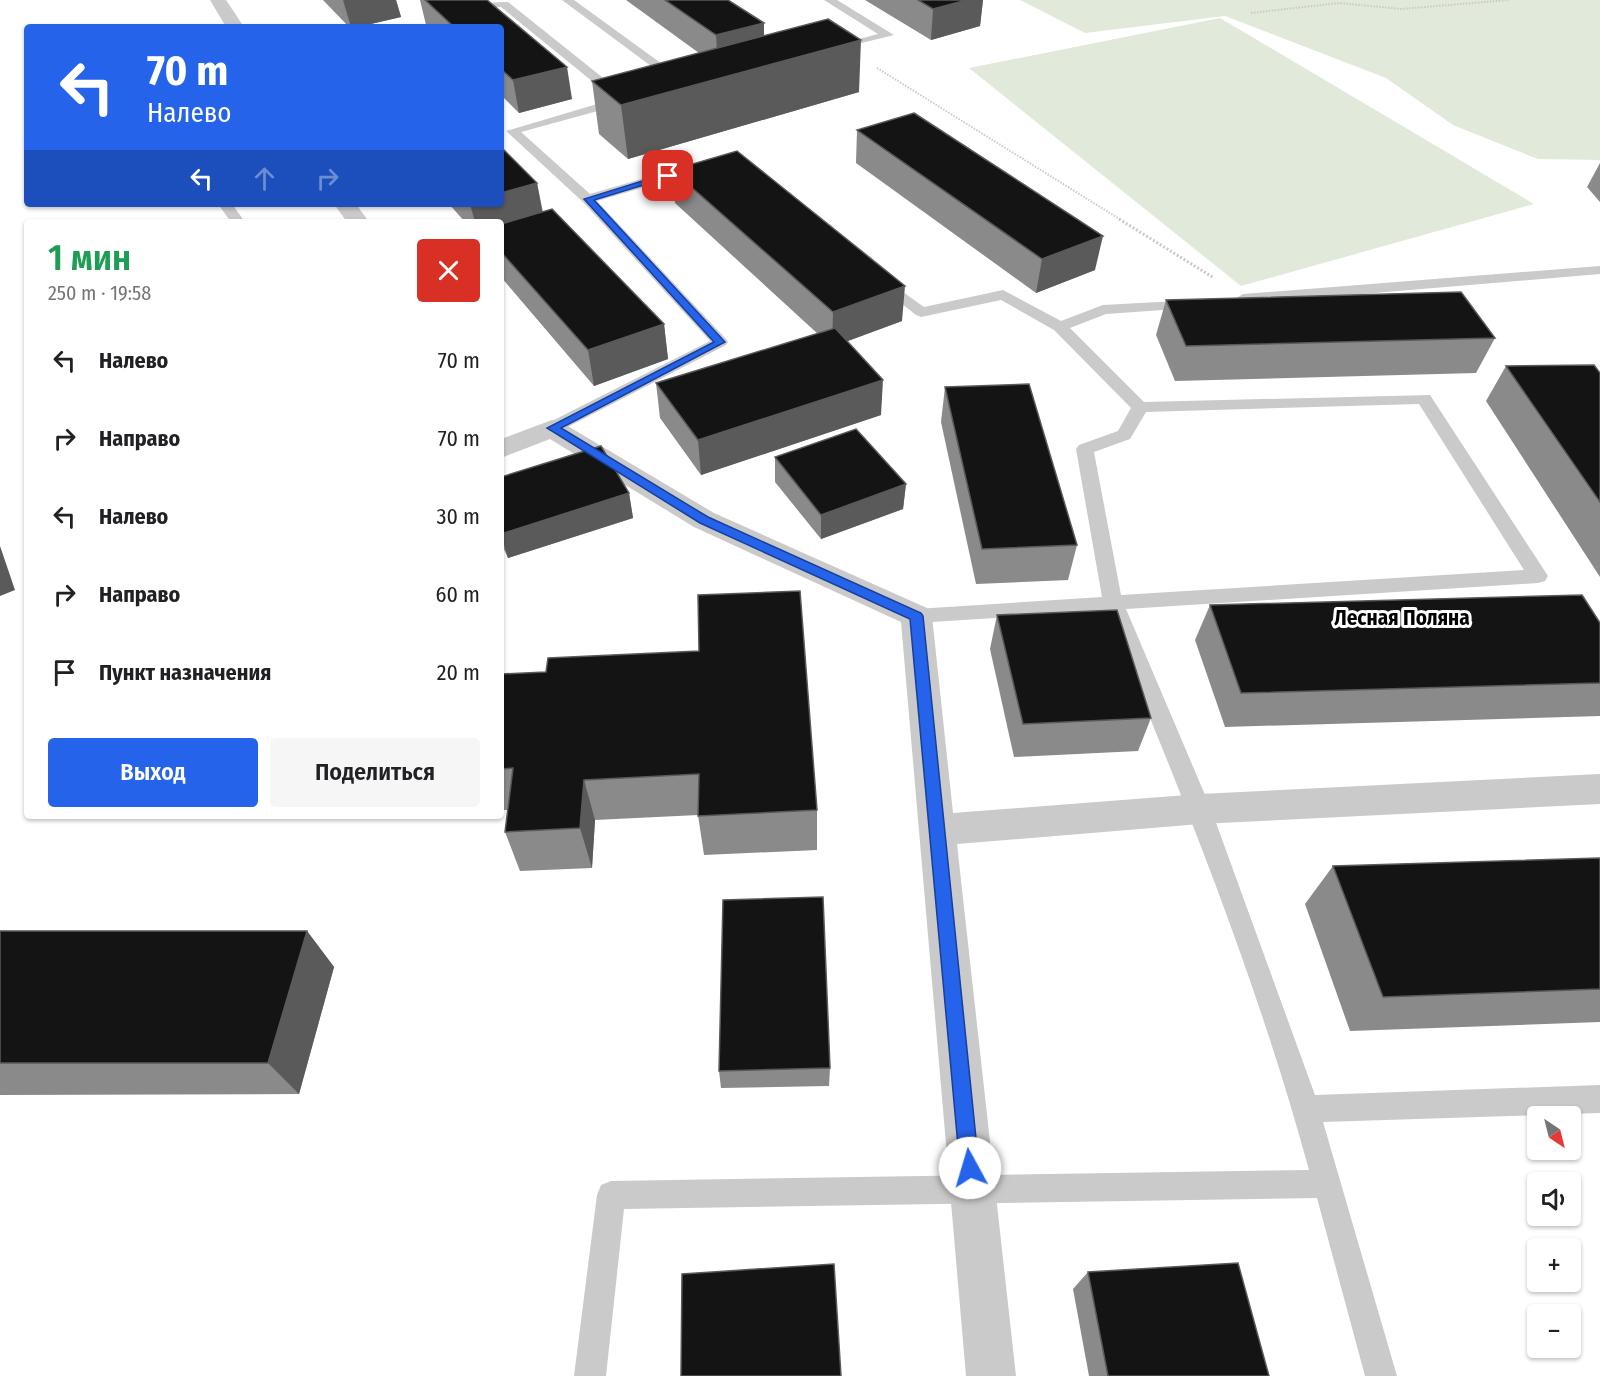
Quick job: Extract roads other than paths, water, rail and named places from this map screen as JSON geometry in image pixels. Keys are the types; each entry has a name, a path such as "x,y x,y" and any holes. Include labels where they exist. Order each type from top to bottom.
{"street":[{"path":"218,0 234,24"},
{"path":"504,448 552,428 704,520 916,616 991,1376"},
{"path":"936,830 1200,809 1600,789"}],"lane":[{"path":"425,0 432,7 504,4 628,99 512,131 588,199 720,342 552,428"},
{"path":"567,0 686,85 665,90"},
{"path":"822,52 888,35 829,0"},
{"path":"588,199 718,161"},
{"path":"866,268 921,312 1004,295 1060,327 1140,407 1424,399 1538,576 916,616"},
{"path":"1226,300 1600,270"},
{"path":"1060,327 1103,310 1203,302"},
{"path":"1140,407 1124,435 1084,449 1113,603 1200,809 1306,1109 1381,1376"},
{"path":"1306,1109 1600,1099"},
{"path":"590,1376 611,1195 1326,1184"}],"district":[{"name":"Лесная Поляна","path":"1402,618"}]}
